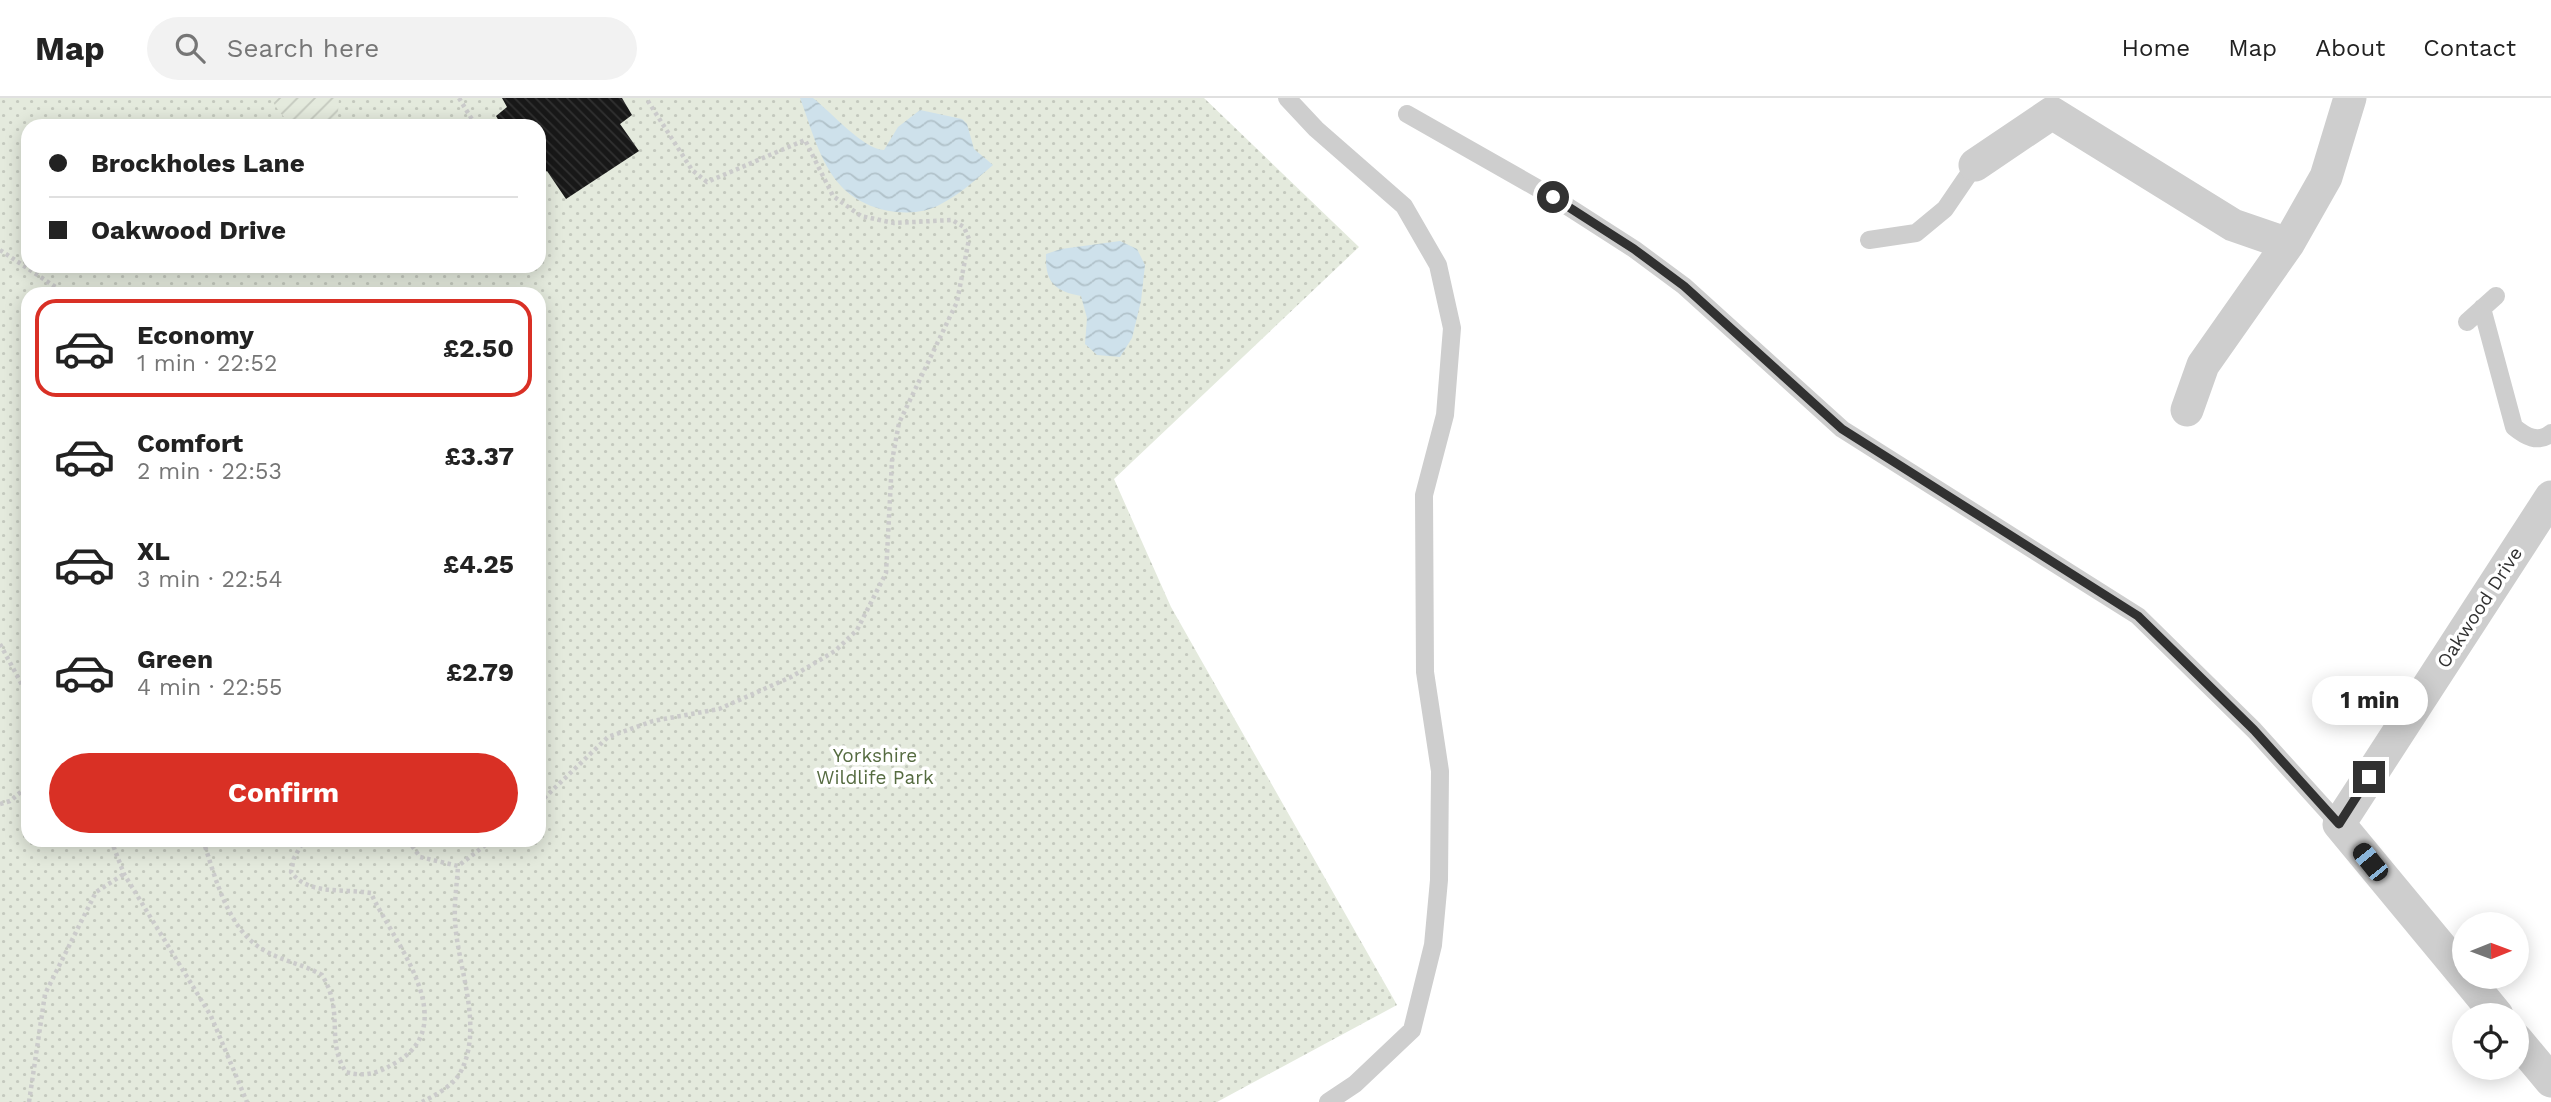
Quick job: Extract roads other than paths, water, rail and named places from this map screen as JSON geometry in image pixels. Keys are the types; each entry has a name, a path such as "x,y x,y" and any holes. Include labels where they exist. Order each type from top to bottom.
{"street":[{"path":"2188,411 2203,365 2288,244 2326,177 2350,98"},
{"path":"1975,165 2055,106 2233,225 2288,244"},
{"name":"Oakwood Drive","path":"2339,824 2551,497"},
{"path":"2339,824 2452,961"},
{"path":"2475,989 2487,1003"},
{"path":"2529,1055 2551,1081"}],"lane":[{"path":"1287,98 1316,129 1404,206 1438,265 1452,328 1445,415 1424,495 1425,672 1440,771 1439,880 1433,944 1412,1030 1355,1084 1328,1102"},
{"path":"1407,114 1553,197 1634,249 1684,286 1842,429 2138,616 2254,730 2339,824"},
{"path":"1869,240 1916,233 1945,209 1975,165"},
{"path":"2467,323 2496,296"},
{"path":"2482,309 2514,427 2535,439 2545,438 2551,433"}],"water":[{"path":"800,98 813,98 857,137 884,150 898,127 920,110 962,119 967,124 974,149 993,165 955,196 929,209 902,212 875,207 850,195 833,177 816,144"},
{"path":"1120,241 1137,249 1145,265 1141,301 1132,338 1120,357 1097,355 1085,344 1087,318 1081,296 1064,291 1053,284 1047,272 1046,254 1061,249"}],"park label":[{"name":"Yorkshire Wildlife Park","path":"875,766"}]}
